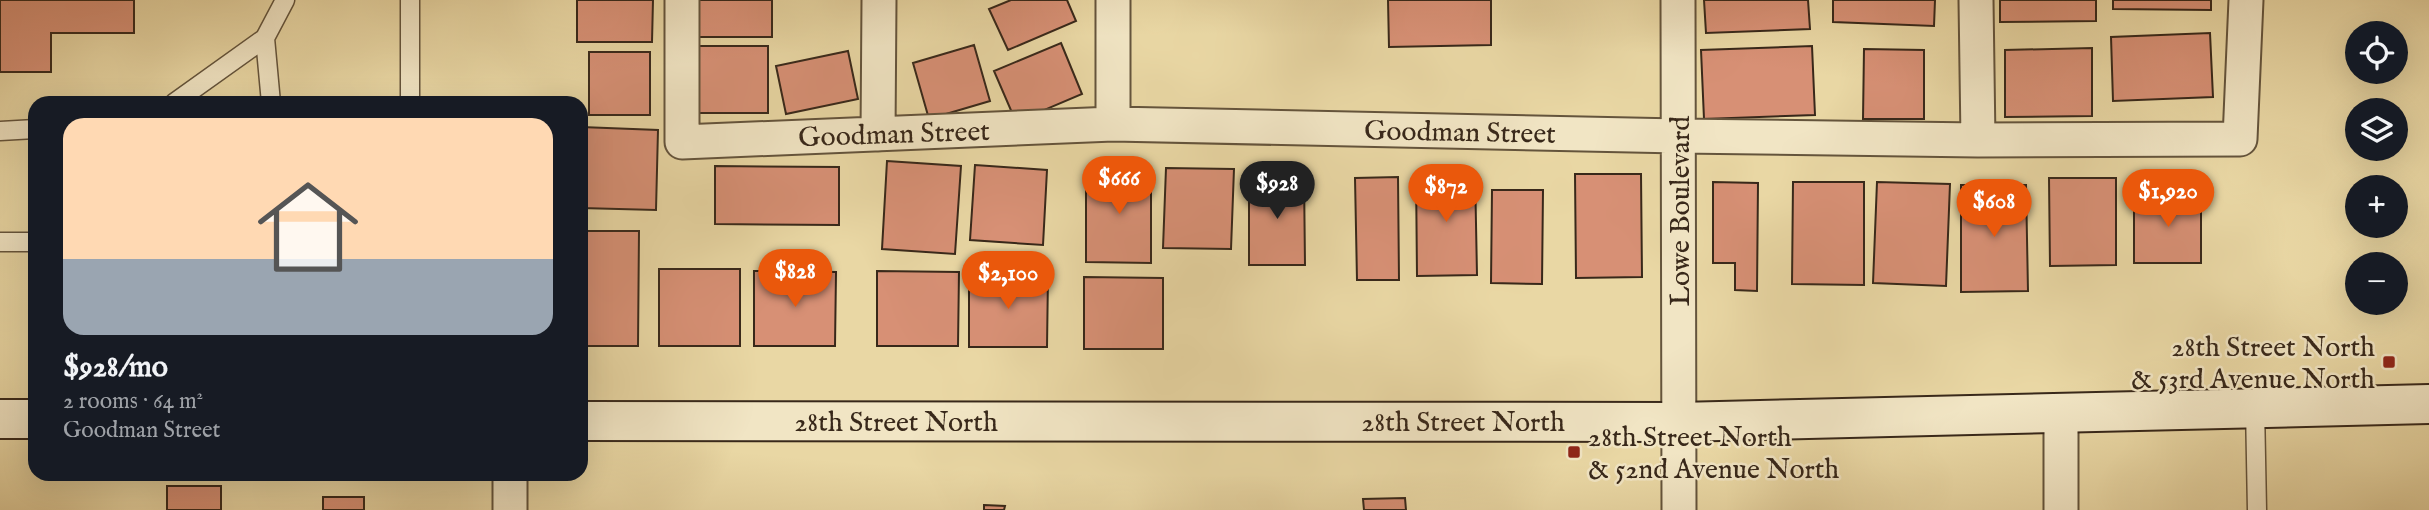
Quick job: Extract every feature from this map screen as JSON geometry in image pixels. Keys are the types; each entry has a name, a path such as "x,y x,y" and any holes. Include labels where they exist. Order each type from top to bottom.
{"street":[{"name":"Goodman Street","path":"682,0 682,142 1113,124 1978,140 2239,139 2246,0"},
{"path":"878,134 879,0"},
{"path":"1113,0 1113,124"},
{"name":"Lowe Boulevard","path":"1678,0 1679,510"},
{"path":"1976,0 1978,140"},
{"name":"28th Street North","path":"588,421 1679,422 2429,404"},
{"path":"2061,411 2061,510"},
{"path":"0,419 28,419"},
{"path":"510,481 510,510"}],"lane":[{"path":"184,96 265,38 285,0"},
{"path":"410,0 410,96"},
{"path":"265,38 270,96"},
{"path":"0,131 28,130"},
{"path":"0,242 28,242"},
{"path":"2255,407 2257,510"}],"building":[{"path":"0,0 134,0 134,33 51,33 51,72 0,72"},
{"path":"577,0 653,0 652,42 577,42"},
{"path":"699,0 772,0 772,37 698,37"},
{"path":"1011,0 1067,0 1076,21 1008,50 989,9"},
{"path":"1388,0 1491,0 1491,45 1389,47"},
{"path":"1704,0 1808,0 1810,29 1706,33"},
{"path":"1833,0 1935,0 1934,26 1833,22"},
{"path":"2000,0 2096,0 2096,21 2000,22"},
{"path":"2113,0 2211,0 2211,10 2113,9"},
{"path":"2210,33 2213,97 2113,101 2111,37"},
{"path":"1061,43 1082,94 1016,122 994,71"},
{"path":"974,45 990,101 929,119 913,63"},
{"path":"698,46 768,46 768,113 698,113"},
{"path":"1812,46 1815,115 1704,119 1701,50"},
{"path":"2092,48 2092,116 2005,117 2005,50"},
{"path":"1864,49 1924,50 1924,119 1863,119"},
{"path":"848,51 858,99 786,114 776,66"},
{"path":"589,52 650,52 650,115 589,115"},
{"path":"588,127 658,130 656,210 588,208"},
{"path":"887,161 961,166 955,254 882,249"},
{"path":"975,165 1047,170 1043,245 970,240"},
{"path":"715,166 839,167 839,225 715,224"},
{"path":"1166,168 1234,169 1231,249 1163,248"},
{"path":"1086,169 1151,170 1151,263 1086,262"},
{"path":"1416,172 1475,172 1477,275 1417,276"},
{"path":"1575,174 1641,174 1642,277 1576,278"},
{"path":"1249,177 1304,177 1305,265 1249,265"},
{"path":"1398,177 1399,280 1357,280 1355,178"},
{"path":"2049,178 2116,178 2116,265 2050,266"},
{"path":"1713,182 1758,183 1757,291 1735,290 1735,263 1713,263"},
{"path":"1793,182 1864,182 1864,285 1792,284"},
{"path":"1877,182 1950,184 1946,286 1873,283"},
{"path":"1961,185 2026,185 2028,291 1961,292"},
{"path":"1492,190 1543,190 1542,284 1491,283"},
{"path":"2134,195 2201,195 2201,263 2134,263"},
{"path":"588,231 639,231 638,346 588,346"},
{"path":"659,269 740,269 740,346 659,346"},
{"path":"754,271 836,272 835,346 754,346"},
{"path":"877,271 959,272 958,346 877,346"},
{"path":"969,275 1048,275 1047,347 969,347"},
{"path":"1084,277 1163,278 1163,349 1084,349"},
{"path":"167,486 221,486 221,510 167,510"},
{"path":"323,497 364,497 364,510 323,510"},
{"path":"1405,498 1406,510 1364,510 1363,499"},
{"path":"984,505 1005,506 1004,510 984,510"}],"place":[{"name":"28th Street North & 53rd Avenue North","path":"2389,362"},
{"name":"28th Street North & 52nd Avenue North","path":"1574,452"}]}
